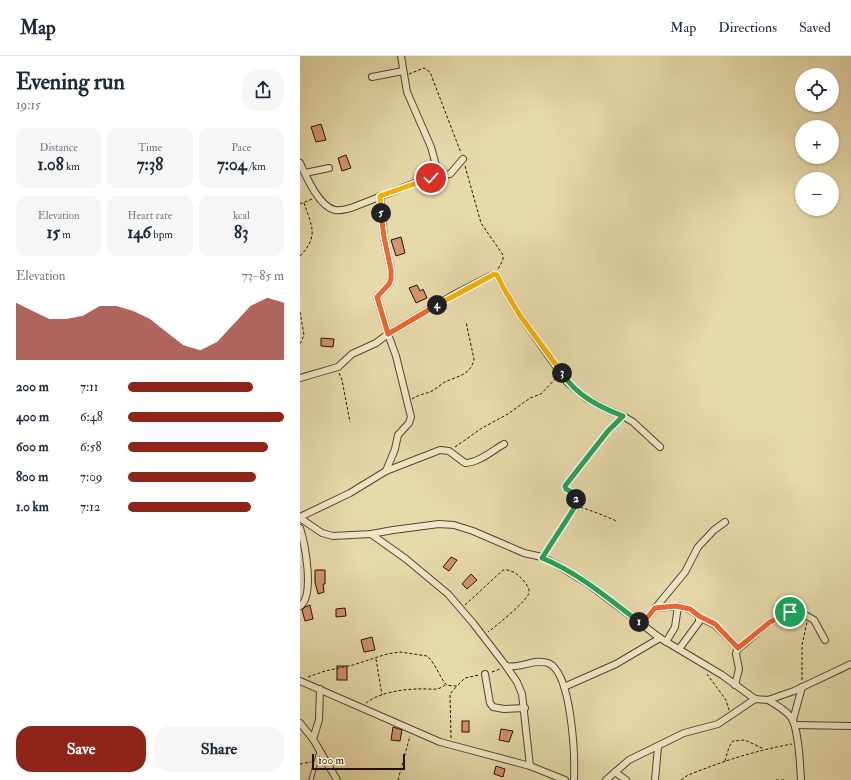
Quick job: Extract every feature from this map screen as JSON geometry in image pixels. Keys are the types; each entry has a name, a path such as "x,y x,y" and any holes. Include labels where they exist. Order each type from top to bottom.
{"street":[{"path":"401,56 402,71 407,92 431,146 439,176"},
{"path":"372,77 402,71"},
{"path":"300,163 318,196 333,209 340,210 420,181 450,174 463,159"},
{"path":"305,173 329,168"},
{"path":"380,196 384,237 391,270 391,279 389,284 377,297 396,356 411,417 409,423 398,435 395,449 386,471"},
{"path":"300,378 338,368 352,354 376,343 388,334 455,294 494,274 497,275 521,317 567,382 586,398 633,422 660,447"},
{"path":"504,444 469,463 459,460 449,452 440,450 386,471 350,493 300,518 317,531 333,536 371,534 439,524 454,525 473,531 524,553 554,562 587,584 663,640 736,685 755,699 768,700 802,687 851,664"},
{"path":"642,624 685,572 698,547 714,530 725,522"},
{"path":"300,528 306,555 307,585 306,599 300,606"},
{"path":"371,534 440,586 483,636 517,682 522,694 525,708 530,766"},
{"path":"655,608 678,606 690,609 699,616 715,624 738,648"},
{"path":"564,687 616,664 663,640 675,627 678,606"},
{"path":"736,685 738,669 736,654 738,648 785,613 793,612 810,618 817,623 825,640"},
{"path":"679,649 699,622 699,616"},
{"path":"506,666 517,667 535,662 546,662 553,665 558,672 564,687 574,746 574,780"},
{"path":"485,674 490,703 493,707 504,709 525,708"},
{"path":"300,681 412,730 452,745 530,766 565,780"},
{"path":"801,780 794,723 802,687"},
{"path":"313,739 319,720 320,689"},
{"path":"606,780 629,760 684,733 718,724 755,699"},
{"path":"768,700 785,712 794,723 851,726"},
{"path":"300,724 313,739 337,780"},
{"path":"655,780 658,747"},
{"path":"615,772 626,780"}],"lane":[{"path":"311,780 319,749"}],"path":[{"path":"300,204 304,204 318,196"},
{"path":"300,256 312,242 313,232 304,204"},
{"path":"300,312 304,336 300,344"},
{"path":"407,402 416,396 432,391 468,371 473,365 474,359 466,322"},
{"path":"333,370 340,374 350,422"},
{"path":"449,452 482,428 508,414 530,398 541,394 561,372"},
{"path":"542,558 574,508 576,496 566,489 565,486 608,431 623,416"},
{"path":"574,508 581,506 588,511 616,521"},
{"path":"461,609 503,570 512,571 524,581 529,589 528,595 522,604 483,636"},
{"path":"802,687 802,645 805,628 810,618"},
{"path":"300,681 325,671 387,654 400,652 427,656 437,667 446,684"},
{"path":"376,658 382,695"},
{"path":"702,664 711,680 726,700 730,716"},
{"path":"452,745 450,694 465,678 485,674 506,666"},
{"path":"360,708 371,699 382,695 406,690 437,690 446,684 457,686"},
{"path":"398,780 412,730"},
{"path":"725,762 729,747 733,741 745,740 764,749"},
{"path":"681,780 688,775 764,749 797,742"},
{"path":"300,764 310,763 317,758"},
{"path":"776,780 785,780"}],"building":[{"path":"321,124 326,140 316,142 311,127"},
{"path":"346,155 351,168 342,171 338,158"},
{"path":"401,237 405,253 396,256 391,240"},
{"path":"417,285 420,291 423,289 427,298 416,303 409,288"},
{"path":"321,338 334,339 333,347 321,346"},
{"path":"451,557 457,560 449,571 443,567"},
{"path":"315,570 325,570 325,584 323,584 324,592 318,594 315,582"},
{"path":"471,574 477,580 467,589 462,584"},
{"path":"310,605 313,619 305,621 302,610"},
{"path":"345,608 346,616 336,617 336,609"},
{"path":"372,637 375,650 364,652 361,640"},
{"path":"337,666 347,666 347,680 337,680"},
{"path":"462,721 469,721 469,732 462,732"},
{"path":"393,727 402,730 400,741 391,740"},
{"path":"501,729 513,731 509,742 499,740"},
{"path":"496,766 505,769 503,777 494,774"}],"route":[{"path":"431,178 380,196 382,222 391,270 391,279 386,288 377,297 388,334 455,294 494,274 497,275 521,317 567,382 586,398 623,416 608,431 565,486 566,489 576,496 574,508 550,543 542,558 554,562 618,605 642,624 655,608 676,606 685,607 715,624 738,648 770,622 785,613 790,612"}]}
